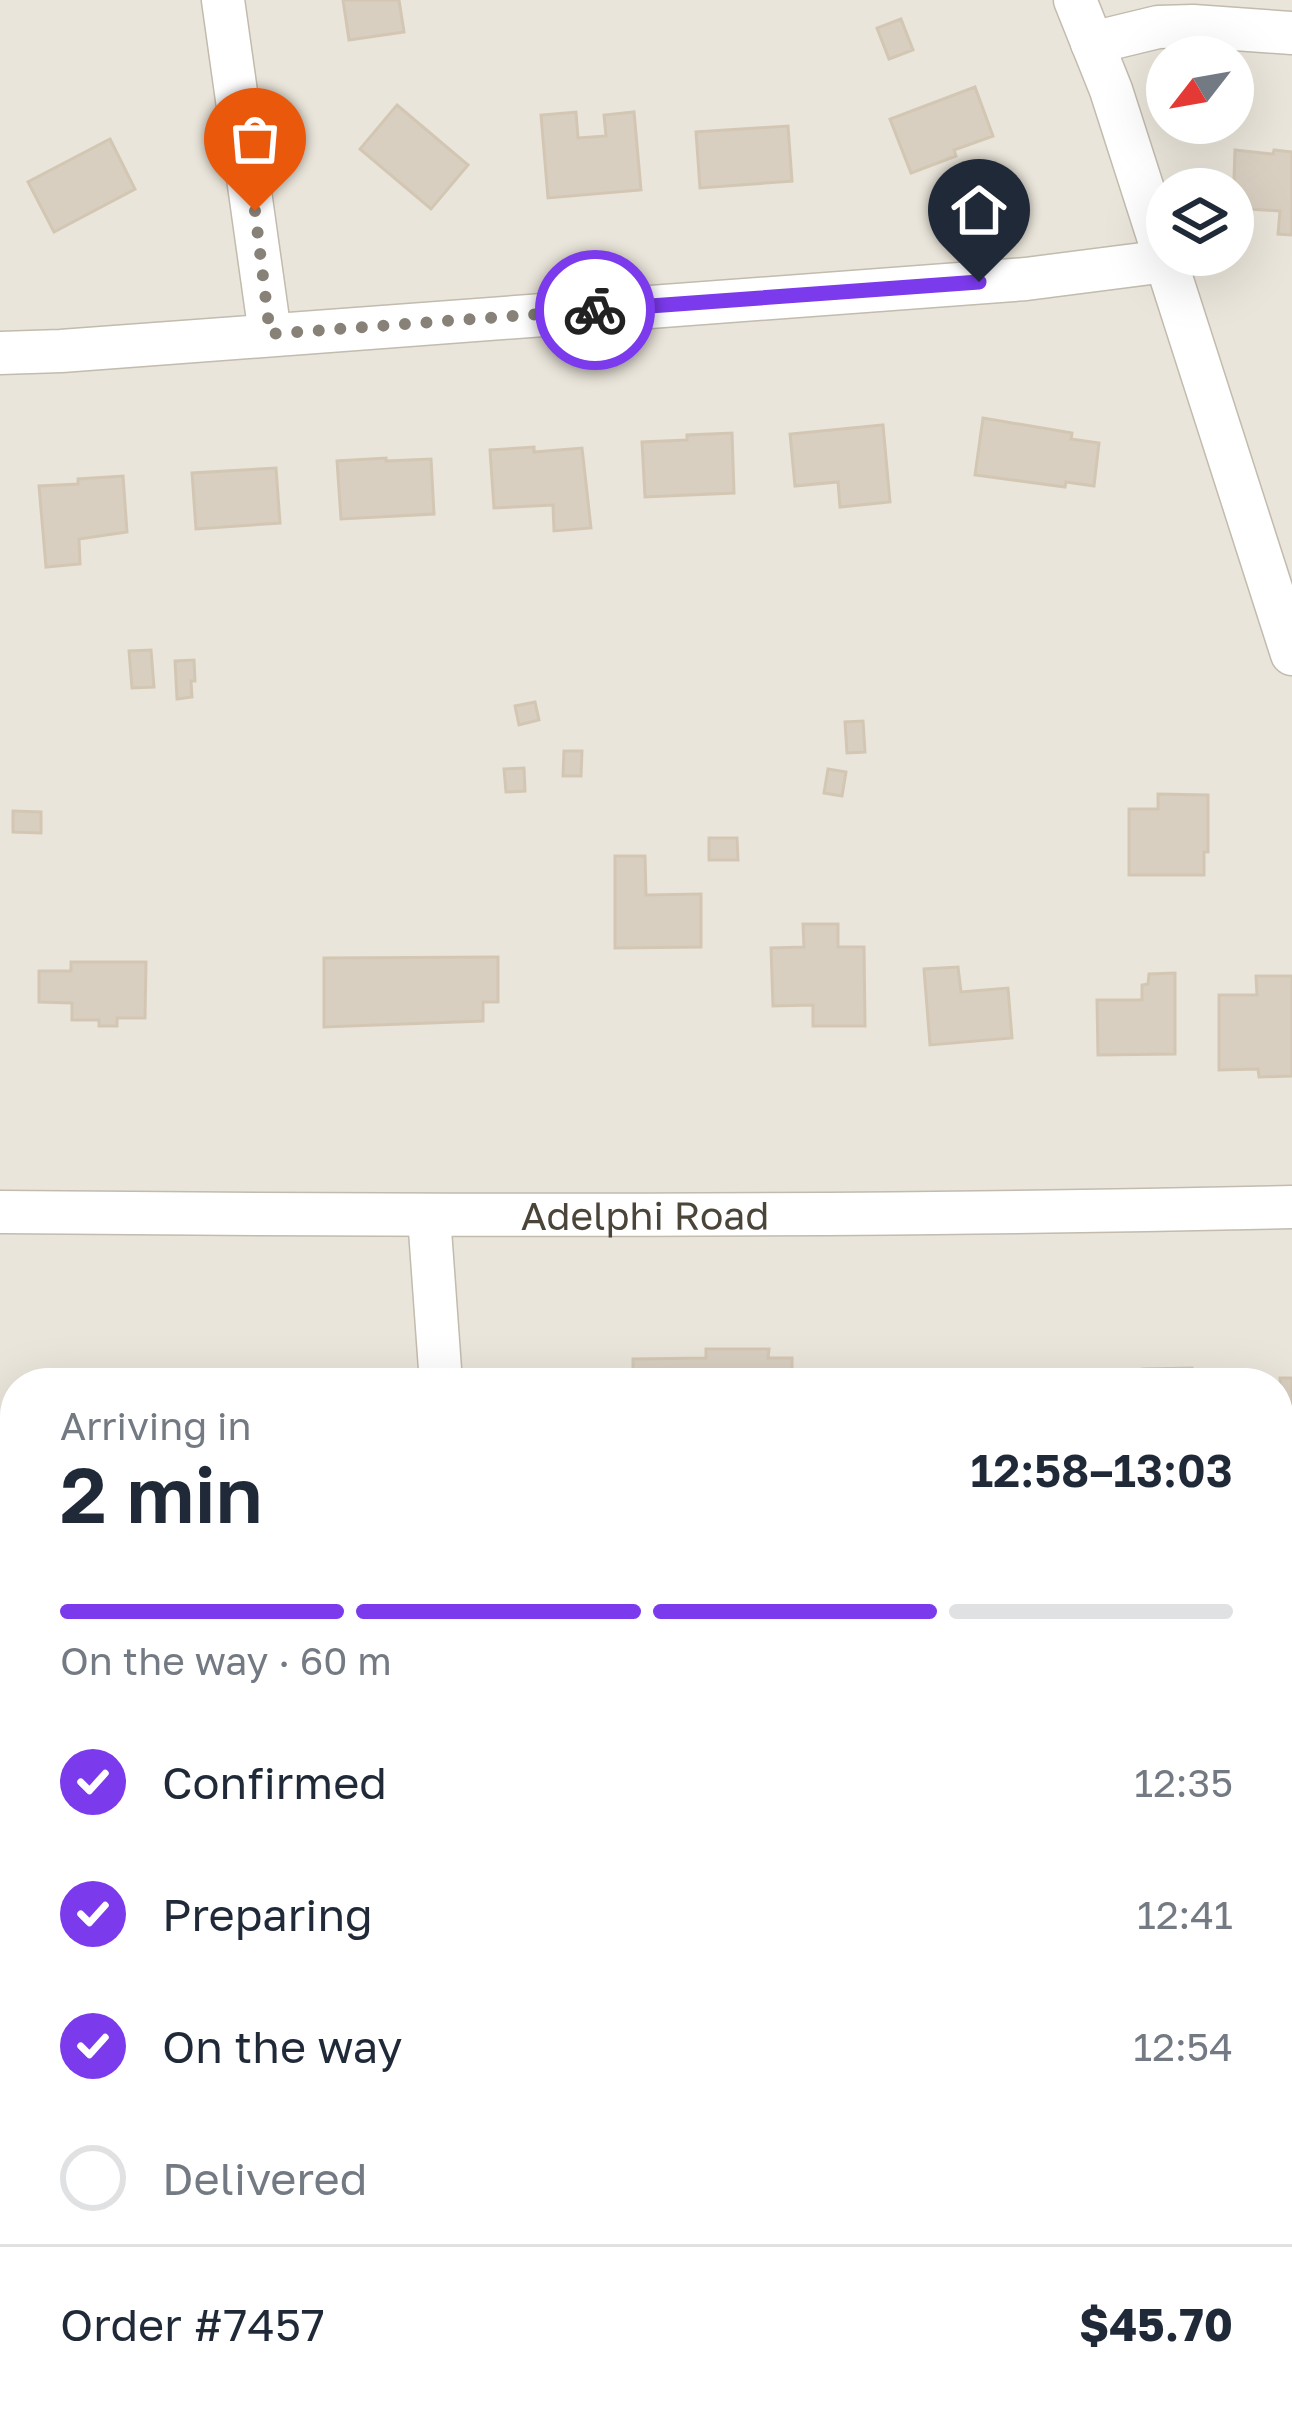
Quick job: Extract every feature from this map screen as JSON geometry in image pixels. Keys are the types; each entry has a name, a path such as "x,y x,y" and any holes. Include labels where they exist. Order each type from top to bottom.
{"street":[{"path":"223,0 270,334"},
{"path":"1075,0 1111,90 1146,199"},
{"path":"1092,44 1158,27 1292,33"},
{"path":"0,353 1026,279 1146,264"},
{"path":"1171,276 1292,653"},
{"name":"Adelphi Road","path":"0,1212 429,1216 1292,1207"},
{"path":"429,1216 440,1368"}],"shaded area":[{"path":"0,0 1292,0 1292,1368 0,1368"}],"building":[{"path":"343,0 399,0 404,32 349,40"},
{"path":"901,19 913,50 889,59 877,28"},
{"path":"975,87 993,136 911,173 890,119"},
{"path":"397,105 468,165 431,209 360,149"},
{"path":"576,112 578,138 606,136 604,115 634,112 641,190 548,198 541,115"},
{"path":"788,126 792,181 700,188 696,132"},
{"path":"110,139 135,189 54,232 28,182"},
{"path":"1235,150 1292,152 1292,235 1278,234 1280,211 1254,209 1254,168 1234,168"},
{"path":"983,418 1072,433 1071,439 1099,443 1094,486 1066,482 1065,487 975,475"},
{"path":"883,425 890,502 840,507 838,482 795,486 790,434"},
{"path":"732,433 734,493 645,497 642,442"},
{"path":"534,447 534,452 582,448 591,528 554,531 553,505 494,508 490,450"},
{"path":"431,459 434,514 341,519 337,461"},
{"path":"276,468 280,523 196,529 192,473"},
{"path":"123,476 127,532 79,539 80,564 46,567 39,486"},
{"path":"151,650 154,687 132,688 129,651"},
{"path":"194,660 192,697 177,699 175,661"},
{"path":"535,702 539,720 519,725 515,706"},
{"path":"863,721 865,752 847,753 845,722"},
{"path":"564,751 582,751 581,776 563,776"},
{"path":"524,768 525,791 506,792 504,769"},
{"path":"828,769 846,772 842,796 824,793"},
{"path":"1158,794 1208,795 1204,875 1129,875 1129,809 1158,809"},
{"path":"13,811 41,812 41,833 13,832"},
{"path":"709,838 737,838 738,860 709,860"},
{"path":"615,856 645,856 646,895 701,894 701,947 615,948"},
{"path":"803,924 838,924 838,947 864,947 865,1026 813,1026 813,1005 773,1006 771,948 804,947"},
{"path":"498,957 498,1002 483,1002 483,1021 324,1027 324,958"},
{"path":"71,962 146,962 145,1018 117,1018 117,1026 99,1026 99,1020 72,1020 72,1003 39,1002 39,971 71,971"},
{"path":"958,967 961,992 1008,988 1012,1038 930,1045 924,969"},
{"path":"1175,973 1175,1054 1098,1055 1097,1000 1142,1000 1142,985 1148,984 1149,974"},
{"path":"1256,976 1292,976 1292,1076 1259,1077 1258,1069 1219,1070 1219,995 1257,995"},
{"path":"706,1349 769,1349 768,1358 792,1358 792,1368 633,1368 633,1359 706,1358"}],"way so far":[{"path":"255,211 270,334 595,310"}],"route":[{"path":"595,310 979,282"}]}
